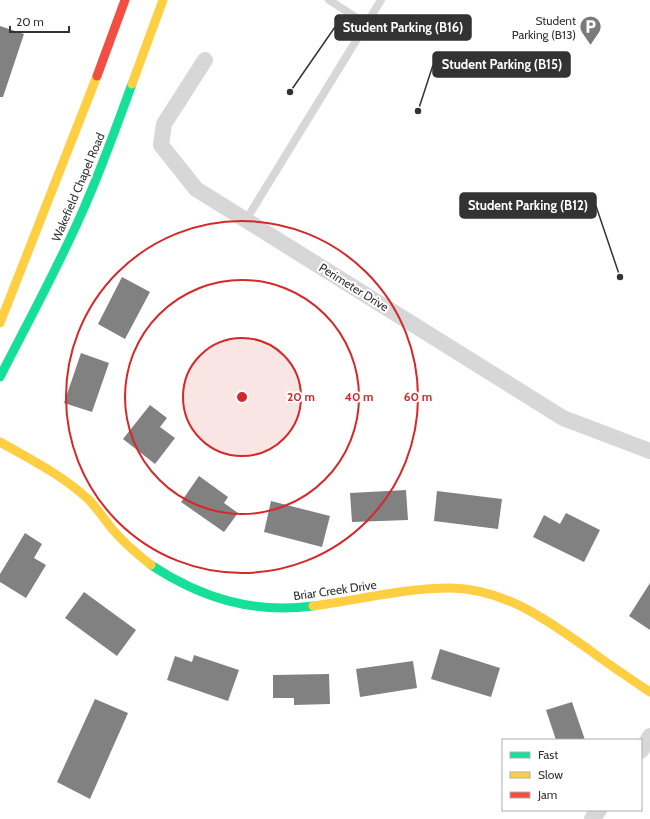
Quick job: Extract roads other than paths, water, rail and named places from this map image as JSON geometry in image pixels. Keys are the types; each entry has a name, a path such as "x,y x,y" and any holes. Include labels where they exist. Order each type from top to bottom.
{"main road":[{"name":"Wakefield Chapel Road","path":"0,323 89,100 125,0"},
{"name":"Wakefield Chapel Road","path":"0,377 62,256 81,215 103,162 163,0"},
{"name":"Briar Creek Drive","path":"0,442 67,481 89,500 115,532 138,555 162,574 191,589 225,601 259,608 295,609 425,589 456,588 485,592 514,601 544,617 650,692"}],"street":[{"name":"Perimeter Drive","path":"205,60 164,124 161,145 196,189 563,418 650,451"},
{"path":"642,749 650,736"},
{"path":"592,819 599,811"}],"lane":[{"path":"329,0 366,24"},
{"path":"246,220 381,0"}],"place":[{"name":"Student Parking (B13)","path":"591,46"},
{"name":"Student Parking (B16)","path":"290,92"},
{"name":"Student Parking (B15)","path":"418,111"},
{"name":"Student Parking (B12)","path":"620,277"}]}
